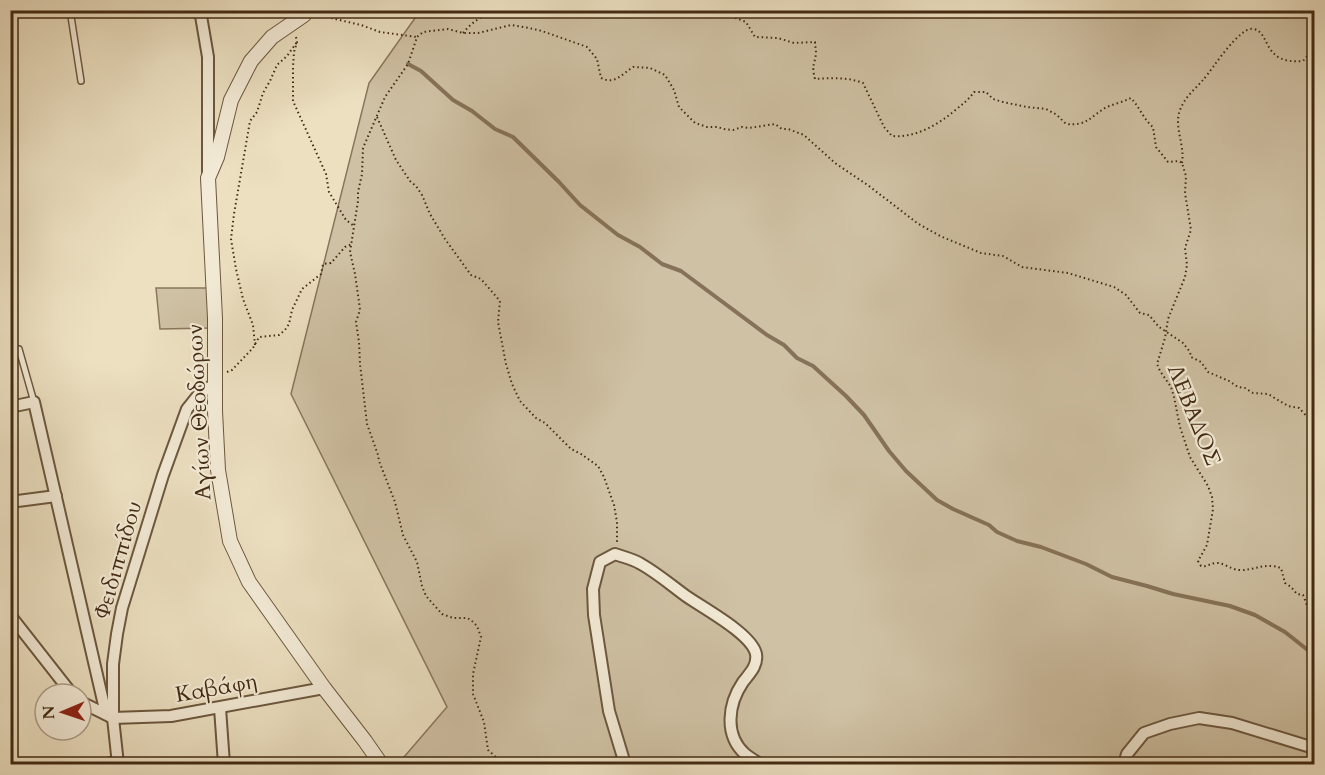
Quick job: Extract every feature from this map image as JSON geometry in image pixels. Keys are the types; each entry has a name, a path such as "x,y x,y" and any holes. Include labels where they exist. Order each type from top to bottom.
{"street":[{"name":"Αγίων Θεοδώρων","path":"200,10 208,57 208,178 215,318 218,470 230,541 249,582 381,765"},
{"path":"208,178 217,157 231,100 251,61 272,37 311,12"},
{"name":"Φειδιππίδου","path":"117,761 110,716 113,664 122,608 163,475 187,409 199,394 215,382"},
{"path":"10,407 34,402 110,716"},
{"path":"10,502 56,495"},
{"path":"625,765 609,711 599,657 593,589 600,562 615,554 640,563 723,619 751,644 756,653 756,663 731,706 730,724 734,738 744,753 760,765"},
{"path":"10,615 63,682"},
{"name":"Καβάφη","path":"110,716 171,716 324,688"},
{"path":"93,708 110,716"},
{"path":"220,708 225,765"},
{"path":"1124,765 1127,754 1144,734 1170,724 1199,718 1232,723 1314,748"}],"lane":[{"path":"70,10 81,81"},
{"path":"19,349 34,402"},
{"path":"97,765 117,761"}],"path":[{"path":"463,33 478,18 498,10"},
{"path":"724,10 733,17 746,22 754,37 778,38 794,43 815,42 816,53 813,64 815,79 842,78 863,84 884,127 892,136 904,137 944,120 967,102 974,92 986,92 993,99 1013,105 1046,109 1066,124 1074,125 1086,122 1107,107 1131,98 1139,106 1147,122 1154,127 1156,147 1168,162 1182,163"},
{"path":"311,12 380,32 417,37"},
{"path":"292,23 297,42 294,52 293,100 326,174 329,192 346,220 354,226"},
{"path":"501,765 488,750 486,729 473,694 473,674 482,637 475,623 467,618 453,618 442,614 426,596 417,562 403,535 395,502 367,424 360,364 356,322 360,310 350,252 362,174 363,148 389,90 408,64 417,37 423,32 448,29 463,33 478,33 511,25 542,31 587,47 597,60 601,78 606,81 615,81 633,67 650,68 665,75 674,90 678,107 695,123 733,130 775,124 782,129 804,135 835,163 929,231 981,253 1003,256 1022,267 1068,273 1114,287 1126,295 1140,313 1149,315 1159,327 1183,343 1191,357 1201,362 1208,372 1253,393 1268,394 1288,406 1299,408 1314,424"},
{"name":"ΛΕΒΑΔΟΣ","path":"1314,48 1303,61 1293,62 1279,59 1269,49 1259,32 1254,28 1248,28 1221,55 1203,80 1186,98 1179,113 1179,133 1184,156 1182,163 1186,176 1185,193 1191,230 1185,248 1187,265 1185,278 1168,319 1157,364 1171,387 1190,457 1212,497 1213,509 1209,524 1208,545 1198,561 1201,566 1207,567 1215,563 1236,570 1251,570 1262,566 1281,568 1285,583 1297,594 1303,595 1310,617 1314,622"},
{"path":"255,345 253,325 243,299 231,239 234,214 250,121 257,112 262,93 277,65 297,42"},
{"path":"377,116 396,160 422,195 445,239 471,275 482,279 500,301 498,322 506,363 520,401 571,449 598,466 604,477 614,505 617,522 615,554"},
{"path":"215,382 232,370 255,345 259,337 279,335 285,330 302,289 321,274 323,264 331,263 345,247 352,244"}],"shaded area":[{"path":"420,11 1314,11 1314,764 398,764 447,707 291,394 369,83"},
{"path":"156,288 208,288 211,328 160,329"}],"waterway":[{"path":"408,64 421,71 453,100 495,129 513,137 580,205 618,235 640,247 662,264 681,271 784,345 797,358 813,366 864,415 906,471 937,500 1017,541 1041,547 1086,564 1112,577 1173,594 1230,606 1255,615 1285,632 1314,655"}]}
